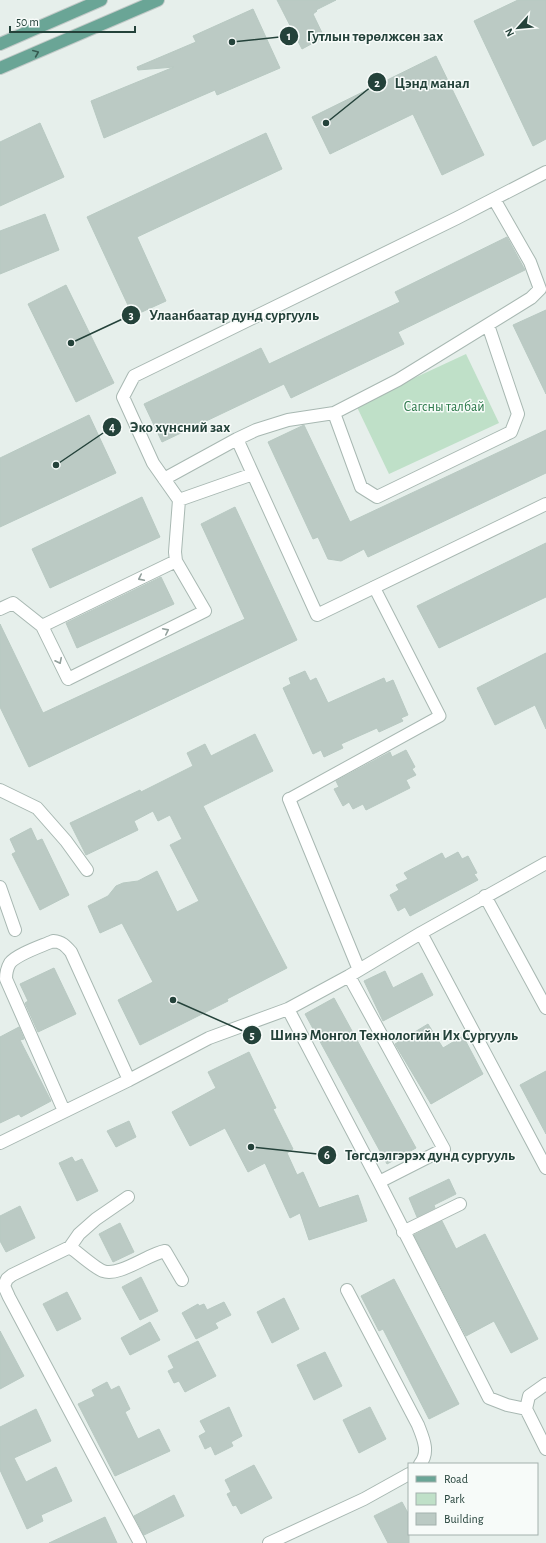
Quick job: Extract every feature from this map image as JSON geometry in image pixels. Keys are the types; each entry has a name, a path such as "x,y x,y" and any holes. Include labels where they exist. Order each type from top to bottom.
{"main road":[{"path":"0,44 101,0"},
{"path":"0,68 158,0"}],"street":[{"path":"0,609 13,603 42,626 68,679 205,611 176,560 175,552 179,500 153,463 123,397 134,376 546,172"},
{"path":"164,479 256,430 288,420 334,413 398,380 532,298 540,289 530,262 494,199"},
{"path":"334,413 361,487 377,497 512,432 518,414 488,325"},
{"path":"237,439 317,615 546,504"},
{"path":"179,500 253,474"},
{"path":"42,626 176,560"},
{"path":"374,587 440,716 290,799 354,973 444,1149 379,1182"},
{"path":"0,790 37,808 66,841 87,870"},
{"path":"0,1143 129,1080 209,1038 288,1009 354,973 485,896 546,863"},
{"path":"0,887 15,930"},
{"path":"485,896 546,1008"},
{"path":"421,933 546,1168"},
{"path":"64,1111 6,978 6,972 10,963 15,958 53,941 60,941 65,944 71,952 129,1080"},
{"path":"288,1009 379,1182 403,1232 489,1398 506,1405 526,1409"},
{"path":"128,1197 96,1219 79,1234 70,1246 12,1275 6,1279 4,1286 8,1297 140,1543"},
{"path":"403,1232 460,1204"},
{"path":"70,1246 103,1272 114,1272 157,1252 165,1251 182,1280"},
{"path":"347,1290 418,1425 426,1447 423,1460 421,1463"},
{"path":"546,1384 529,1396 526,1409 546,1449"},
{"path":"269,1543 364,1499 408,1475"}],"green space":[{"name":"Сагсны талбай","path":"466,354 499,423 389,474 356,405"}],"building":[{"path":"277,0 336,0 316,10 317,11 313,14 324,37 302,49"},
{"path":"518,0 546,0 546,139 533,146 474,21"},
{"path":"253,9 280,68 217,95 215,90 104,138 91,101 174,67 138,70 137,67 196,42 193,36"},
{"path":"436,56 484,155 442,175 413,114 330,154 312,117"},
{"path":"40,123 64,177 0,206 0,142"},
{"path":"266,133 282,169 137,237 166,301 133,316 87,217"},
{"path":"45,214 59,250 0,274 0,231"},
{"path":"507,237 525,270 398,332 404,344 291,398 284,384 162,442 144,404 261,348 269,364 400,302 395,292"},
{"path":"66,285 114,383 76,402 28,304"},
{"path":"546,310 546,394 513,325"},
{"path":"89,415 116,473 0,527 0,458"},
{"path":"304,425 350,522 546,430 546,473 368,557 364,549 341,561 328,559 318,537 313,539 268,442"},
{"path":"142,497 160,537 50,588 32,549"},
{"path":"235,507 297,640 29,767 0,707 0,624 43,713 245,619 201,524"},
{"path":"546,543 546,597 439,648 417,606"},
{"path":"161,577 174,604 77,648 66,623"},
{"path":"546,653 546,729 535,705 495,725 477,688"},
{"path":"305,671 310,681 316,678 328,703 384,678 386,683 393,680 408,715 401,718 403,721 379,732 377,728 341,744 343,748 324,757 321,750 313,754 283,688 291,684 289,678"},
{"path":"255,734 273,771 203,806 287,968 227,999 228,1001 140,1045 118,1000 153,982 122,923 100,933 88,906 108,896 116,886 123,883 138,881 157,871 177,912 199,901 170,845 182,839 170,815 158,821 153,811 134,821 138,830 86,855 70,823 140,790 141,792 193,766 187,753 205,744 211,756"},
{"path":"406,750 415,767 412,769 416,775 406,780 410,788 366,810 363,804 353,809 349,802 343,806 334,789 339,787 336,781 390,752 392,757"},
{"path":"31,828 37,841 42,839 69,895 40,910 12,854 16,852 10,839"},
{"path":"458,852 462,859 468,856 477,873 474,874 478,880 410,916 405,907 398,911 390,895 399,890 396,885 408,879 404,873 442,853 445,859"},
{"path":"54,968 76,1014 38,1032 25,1003 28,1001 20,984"},
{"path":"385,971 393,988 422,973 433,995 383,1021 364,981"},
{"path":"334,998 416,1148 387,1164 305,1014"},
{"path":"428,1024 443,1048 463,1036 483,1074 431,1104 395,1044"},
{"path":"19,1027 24,1039 20,1040 51,1101 21,1117 19,1114 0,1123 0,1037"},
{"path":"249,1052 276,1108 273,1109 293,1149 287,1153 297,1175 303,1172 319,1208 358,1195 367,1221 309,1240 300,1213 290,1218 265,1163 248,1172 225,1128 190,1146 172,1112 216,1088 208,1072"},
{"path":"546,1071 546,1134 520,1085"},
{"path":"129,1121 136,1137 116,1147 107,1131"},
{"path":"72,1157 75,1162 82,1159 98,1191 77,1201 59,1163"},
{"path":"449,1179 456,1194 434,1205 435,1208 417,1217 409,1198"},
{"path":"20,1206 35,1238 6,1252 0,1241 0,1216"},
{"path":"442,1221 456,1249 485,1234 538,1339 511,1353 494,1321 466,1336 414,1235"},
{"path":"120,1223 134,1252 113,1262 99,1234"},
{"path":"141,1277 158,1311 140,1320 122,1287"},
{"path":"394,1279 459,1404 429,1419 383,1329 379,1331 361,1296"},
{"path":"67,1292 81,1319 57,1331 43,1304"},
{"path":"284,1298 299,1329 272,1343 257,1312"},
{"path":"224,1302 231,1315 215,1323 218,1328 196,1339 182,1313 198,1304 199,1306 204,1304 207,1310"},
{"path":"150,1322 160,1340 130,1355 121,1338"},
{"path":"0,1331 24,1376 0,1389"},
{"path":"198,1341 216,1376 185,1392 179,1381 174,1383 168,1371 174,1368 168,1356"},
{"path":"325,1352 342,1386 314,1400 297,1365"},
{"path":"107,1382 111,1390 119,1386 130,1409 125,1412 138,1439 159,1429 170,1451 115,1476 78,1404 95,1396 92,1390"},
{"path":"229,1407 242,1436 231,1442 233,1446 215,1455 211,1446 205,1449 199,1436 206,1432 200,1421"},
{"path":"370,1407 386,1439 359,1453 343,1420"},
{"path":"36,1409 51,1441 14,1458 26,1482 56,1467 72,1501 41,1515 43,1521 27,1529 0,1470 0,1427"},
{"path":"254,1465 272,1498 241,1514 236,1505 233,1506 227,1494 231,1492 225,1480"},
{"path":"174,1495 184,1516 144,1535 134,1516"},
{"path":"402,1502 408,1513 409,1543 388,1543 374,1516"},
{"path":"105,1517 117,1543 49,1543"}],"place":[{"name":"Гутлын төрөлжсөн зах","path":"232,42"},
{"name":"Цэнд манал","path":"326,123"},
{"name":"Улаанбаатар дунд сургууль","path":"71,343"},
{"name":"Эко хүнсний зах","path":"56,465"},
{"name":"Шинэ Монгол Технологийн Их Сургууль","path":"173,1000"},
{"name":"Төгсдэлгэрэх дунд сургууль","path":"251,1147"}]}
